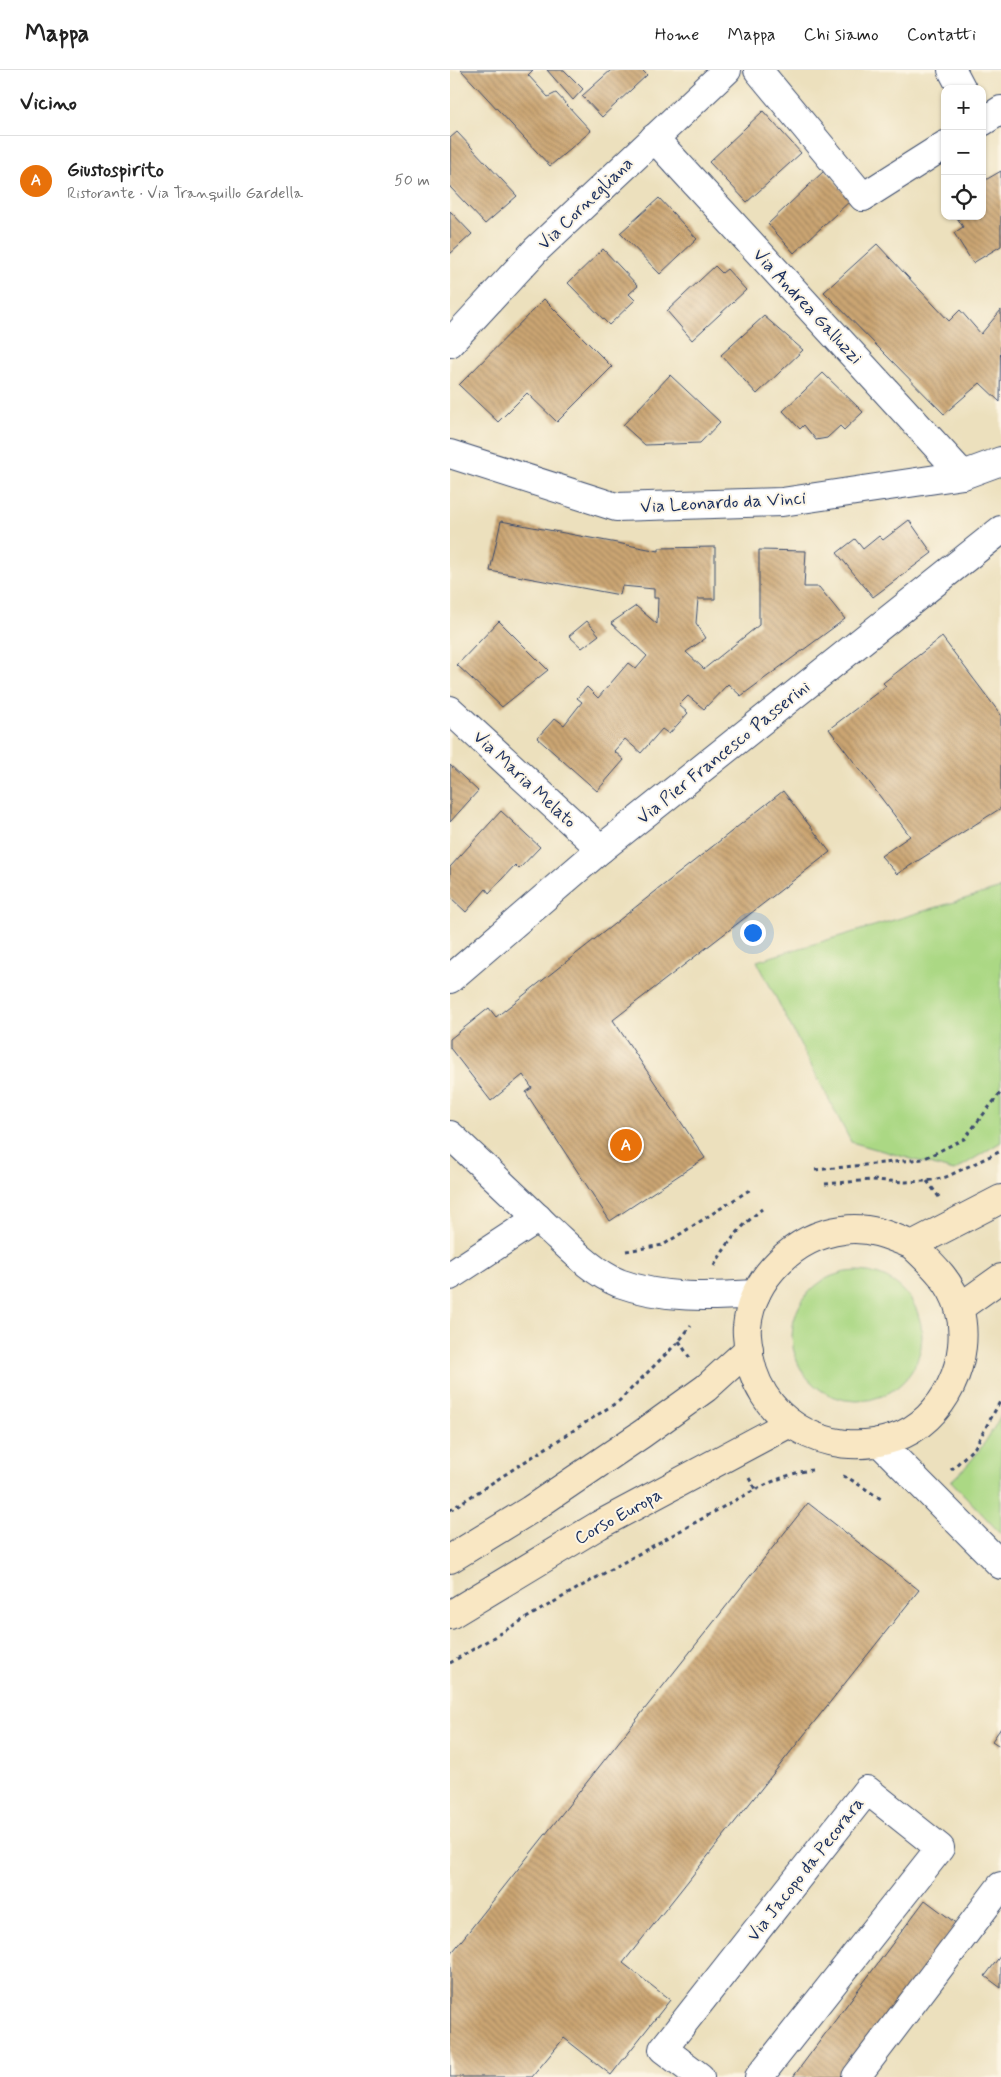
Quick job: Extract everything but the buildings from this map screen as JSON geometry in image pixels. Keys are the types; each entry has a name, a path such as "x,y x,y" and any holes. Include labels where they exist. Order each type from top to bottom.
{"main road":[{"path":"912,1245 1001,1198"},
{"path":"844,1229 862,1230 879,1232 912,1245 941,1272 959,1308 963,1339 958,1370 944,1399 923,1422 896,1438 865,1445 834,1443 804,1432 778,1414 760,1389 750,1361 747,1327 756,1294 777,1261 810,1238 844,1229"},
{"path":"959,1308 1001,1278"},
{"path":"450,1559 530,1510 642,1434 706,1388 749,1349"},
{"name":"Corso Europa","path":"450,1615 599,1525 790,1423"}],"street":[{"path":"758,70 862,197 941,148"},
{"path":"952,70 960,85"},
{"name":"Via Cornegliana","path":"450,343 536,250 654,138 711,75"},
{"path":"986,119 1001,110"},
{"name":"Via Andrea Galluzzi","path":"654,138 963,475"},
{"name":"Via Leonardo da Vinci","path":"450,454 616,507 782,502 963,475 1001,460"},
{"name":"Via Pier Francesco Passerini","path":"450,979 601,849 1001,530"},
{"name":"Via Maria Melato","path":"450,710 601,849"},
{"path":"450,1135 538,1218 597,1270 618,1282 663,1294 705,1297 756,1294"},
{"path":"450,1276 538,1218"},
{"path":"879,1442 1001,1565"},
{"name":"Via Jacopo da Pecorara","path":"700,2077 663,2048 867,1790 940,1848 759,2077"},
{"path":"856,2077 1001,1886"}],"path":[{"path":"815,1170 923,1158 964,1139 1001,1092"},
{"path":"825,1184 872,1180 928,1181 946,1177 1001,1151"},
{"path":"928,1181 942,1201"},
{"path":"617,1252 663,1245 751,1189"},
{"path":"710,1273 724,1249 741,1226 762,1210"},
{"path":"450,1510 619,1401 679,1341 695,1320"},
{"path":"679,1341 694,1365"},
{"path":"948,1472 975,1446 1001,1400"},
{"path":"450,1663 606,1572 756,1490 796,1472 811,1469 818,1470"},
{"path":"837,1473 881,1499"},
{"path":"747,1474 756,1490"}],"green space":[{"path":"1001,888 1001,1142 954,1171 851,1142 757,961"},
{"path":"857,1271 870,1272 882,1276 903,1290 917,1311 921,1323 921,1349 917,1361 903,1382 882,1396 870,1400 857,1401 844,1400 832,1396 811,1382 797,1361 793,1349 792,1336 793,1323 797,1311 811,1290 832,1276 844,1272"},
{"path":"1001,1415 1001,1534 951,1481 979,1451"}],"place":[{"name":"Giustospirito","path":"626,1145"}]}
